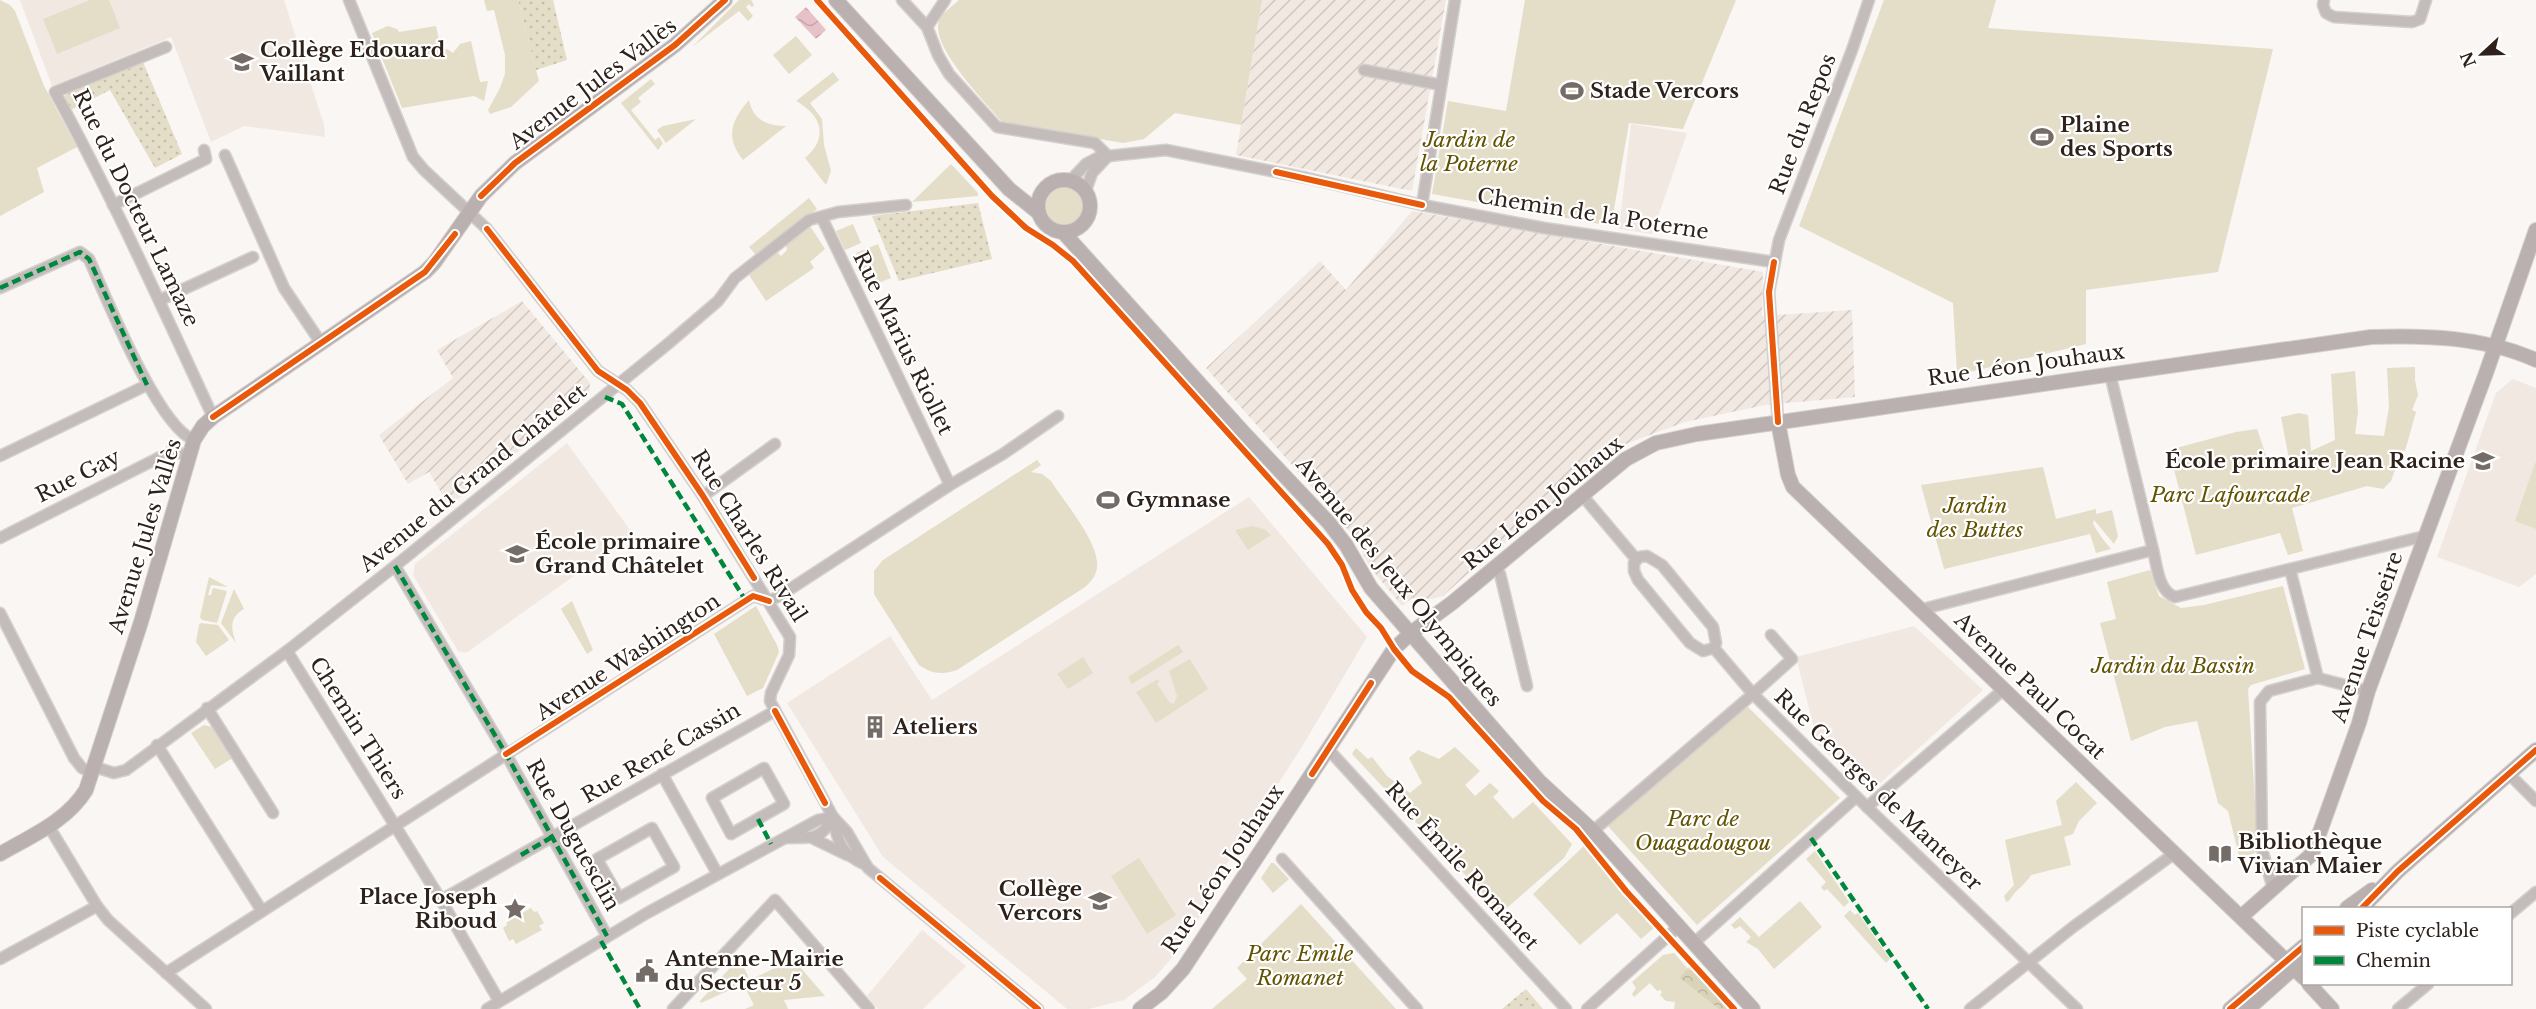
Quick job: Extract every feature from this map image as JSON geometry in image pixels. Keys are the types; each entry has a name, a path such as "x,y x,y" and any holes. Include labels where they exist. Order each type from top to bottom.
{"street":[{"name":"Rue Charles Rivail","path":"349,0 413,158 491,234 598,371 627,390 640,404 703,496 769,601 790,637 791,647 771,693 770,701 833,817"},
{"name":"Avenue Jules Vallès","path":"0,854 63,817 78,803 93,770 145,611 189,457 188,437 213,417 425,272 434,263 481,196 515,163 675,45 725,0"},
{"path":"836,0 1016,194 1039,213 1048,226 1063,232 1078,228 1085,222"},
{"path":"902,0 927,27 938,55 949,74 997,127 1095,143 1108,156 1092,173 1086,190 1090,206 1083,232 1087,259"},
{"path":"927,27 945,0"},
{"path":"1422,205 1455,0"},
{"name":"Rue du Repos","path":"1774,262 1779,240 1869,0"},
{"path":"2324,0 2326,13 2334,17 2412,22 2420,20 2426,0"},
{"name":"Rue du Docteur Lamaze","path":"166,47 55,92 160,300 213,417"},
{"path":"1364,70 1441,85"},
{"path":"113,205 206,159 204,150"},
{"name":"Chemin de la Poterne","path":"1071,180 1086,164 1099,157 1166,150 1422,205 1612,239 1774,262"},
{"path":"225,155 284,288 321,342"},
{"path":"1016,194 1042,191 1055,181 1071,180 1086,190"},
{"path":"1039,213 1038,206 1042,191"},
{"name":"Avenue du Grand Châtelet","path":"93,770 114,773 126,770 287,651 618,385 718,301 735,278 809,220 838,213 906,205"},
{"name":"Rue Marius Riollet","path":"822,218 950,484"},
{"name":"Avenue Teisseire","path":"2242,916 2312,854 2359,723 2368,691 2496,346 2536,230"},
{"name":"Avenue des Jeux Olympiques","path":"1063,232 1329,523 1346,545 1371,588 1539,781 1593,831 1753,1009"},
{"path":"0,288 80,252 89,259 147,385 188,437 175,451 189,457"},
{"path":"160,300 253,257"},
{"path":"1774,262 1769,292 1778,422"},
{"name":"Rue Léon Jouhaux","path":"1140,1009 1167,987 1183,969 1394,649 1626,459 1656,443 1697,434 2371,337 2396,336 2458,340 2496,346 2536,360"},
{"path":"2110,374 2153,550 2167,594 2175,597 2425,536"},
{"path":"0,456 147,385"},
{"name":"Avenue Washington","path":"166,973 753,596 769,601 950,484 1003,454 1058,416"},
{"name":"Avenue Paul Cocat","path":"1778,422 1788,476 1793,487 2175,854 2297,966"},
{"path":"703,496 775,444"},
{"name":"Rue Gay","path":"0,538 175,451"},
{"path":"1582,495 1636,559 1634,571 1638,580 1690,643 1703,651 1714,648"},
{"path":"1919,610 2153,550"},
{"path":"1636,559 1647,556 1662,565 1713,627 1716,643 1714,648"},
{"name":"Rue Duguesclin","path":"394,566 506,754 607,936"},
{"path":"1495,567 1500,574 1527,686"},
{"path":"2290,569 2318,678"},
{"path":"0,613 74,759 82,768 93,770"},
{"path":"1714,648 1753,694 1792,659 1771,635"},
{"name":"Chemin Thiers","path":"287,651 396,826 500,1001"},
{"path":"2273,889 2262,849 2260,702 2269,691 2318,678 2368,691"},
{"path":"1867,807 2004,689"},
{"name":"Rue Georges de Manteyer","path":"1593,831 1753,694 2077,1009"},
{"path":"207,708 273,813"},
{"name":"Rue René Cassin","path":"441,900 775,711"},
{"path":"157,745 262,911"},
{"name":"Rue Émile Romanet","path":"1328,749 1566,1009"},
{"path":"2350,907 2398,871 2536,750"},
{"path":"764,768 784,804 758,819 731,834 712,798 764,768"},
{"path":"662,774 717,873"},
{"path":"2509,774 2536,801"},
{"path":"1694,943 1857,797"},
{"path":"487,1009 717,873 818,820 833,817"},
{"path":"812,838 828,828 833,817"},
{"path":"833,817 836,835 847,855"},
{"path":"833,817 847,832 866,865"},
{"path":"48,825 97,906 108,920 207,1009"},
{"path":"652,828 674,867 619,898 597,859 652,828"},
{"path":"785,838 812,838 866,865 1038,1009"},
{"path":"1970,1009 2073,927 2175,854"},
{"path":"1282,859 1417,1009"},
{"path":"2267,868 2292,873"},
{"path":"2364,907 2398,871"},
{"path":"2512,913 2536,892"},
{"path":"672,1009 775,900 869,1009"},
{"path":"0,959 97,906"},
{"path":"1587,1009 1678,927"},
{"path":"2248,1009 2297,966 2302,952"},
{"path":"2230,1009 2297,966"},
{"path":"2310,985 2332,1009"},
{"path":"2398,1009 2427,985"}],"shaded area":[{"name":"Collège Edouard Vaillant","path":"20,0 284,0 324,125 325,137 244,126 211,142 171,37 52,86"},
{"path":"1262,0 1446,0 1412,191 1236,155"},
{"path":"1631,124 1687,133 1652,234 1619,229"},
{"path":"1412,211 1763,272 1762,316 1852,310 1855,397 1765,405 1685,422 1628,443 1485,559 1480,558 1471,566 1473,569 1443,596 1432,599 1412,598 1402,606 1369,566 1360,547 1340,519 1206,368 1320,261 1346,290"},
{"path":"522,301 590,383 589,395 449,506 429,472 408,484 379,435 453,378 437,350"},
{"path":"2513,379 2536,388 2536,574 2519,587 2437,557 2496,393"},
{"name":"École primaire Grand Châtelet","path":"567,443 633,534 466,653 458,651 413,575 415,564"},
{"path":"1249,497 1367,637 1303,745 1223,870 1225,879 1176,953 1155,977 1124,1000 1089,1009 1067,1009 883,857 787,703 890,636 932,700"},
{"path":"1914,626 1983,690 1869,793 1818,744 1796,657"},
{"path":"922,930 966,966 923,1009 878,1009 867,996"}],"green space":[{"path":"0,0 10,5 15,11 44,86 77,147 37,168 44,192 0,216"},
{"path":"90,0 109,0 120,28 57,54 43,19"},
{"path":"484,0 518,0 539,81 511,107 490,114 488,110 505,74 505,55 494,10 487,11"},
{"path":"518,0 553,0 567,60 536,70"},
{"path":"739,0 751,0 754,5 752,7 749,4 746,7 753,16 748,21 739,11 692,47"},
{"path":"959,0 1262,0 1241,125 1175,113 1144,139 1123,143 1002,122 950,59 938,31 939,20"},
{"name":"Jardin de la Poterne","path":"1525,0 1736,0 1683,129 1629,123 1611,226 1432,194 1448,101 1506,111"},
{"name":"Plaine des Sports","path":"1884,0 1996,0 1988,28 2273,49 2218,272 2086,290 2086,344 1957,375 1953,303 1799,226"},
{"path":"388,26 399,32 436,26 440,45 453,53 460,44 471,41 480,82 488,81 484,101 474,96 402,108 372,33"},
{"path":"796,36 812,55 789,74 773,55"},
{"path":"143,62 182,154 155,168 110,90 71,110 65,97 66,93"},
{"path":"833,72 839,80 810,103 822,119 824,145 831,171 826,185 805,158 813,150 820,135 817,120 812,113 796,101"},
{"path":"651,79 655,84 638,98 641,102 631,110 655,140 659,137 663,143 658,150 621,103"},
{"path":"749,100 757,117 762,121 786,126 743,160 734,144 732,129 738,115"},
{"path":"696,119 666,143 657,130 663,126"},
{"path":"951,164 978,193 978,196 912,202"},
{"path":"1065,187 1078,193 1084,206 1078,219 1065,225 1052,219 1046,206 1052,193"},
{"path":"809,198 817,209 757,256 749,247"},
{"path":"978,203 992,259 899,281 872,216"},
{"path":"853,224 861,243 845,250 836,231"},
{"path":"810,226 825,249 810,262 814,268 766,301 749,275 777,252 781,256 787,250 786,245"},
{"path":"878,244 891,278 870,286 856,253"},
{"name":"Parc Lafourcade","path":"2415,367 2418,395 2412,410 2416,412 2405,451 2401,450 2394,463 2397,464 2391,481 2383,489 2367,486 2292,508 2303,551 2288,555 2280,533 2196,555 2169,450 2236,432 2257,429 2271,470 2290,464 2281,417 2299,413 2308,415 2311,451 2335,440 2331,374 2355,371 2358,412 2355,434 2384,436 2389,407 2387,368"},
{"path":"1037,460 1041,465 1031,472 1042,474 1051,481 1093,546 1097,567 1094,576 1085,587 957,670 937,673 924,668 919,665 874,594 874,571 883,560"},
{"path":"2536,463 2536,529 2515,521"},
{"name":"Jardin des Buttes","path":"2043,467 2056,519 2096,509 2096,514 2112,510 2118,536 2114,544 2094,520 2093,524 2111,549 2096,553 2090,534 1944,569 1921,485"},
{"path":"1252,526 1264,529 1271,535 1248,550 1235,530"},
{"name":"Jardin du Bassin","path":"2150,570 2159,596 2181,608 2204,605 2283,586 2305,669 2251,685 2248,689 2258,851 2240,860 2228,811 2218,803 2197,721 2165,727 2131,741 2100,623 2116,619 2107,582"},
{"path":"209,577 228,587 211,585 208,595 211,595 213,588 227,591 217,623 202,620 200,617"},
{"path":"234,589 244,609 239,612 232,624 236,643 221,623"},
{"path":"572,601 593,650 587,654 561,609"},
{"path":"756,606 779,652 763,688 747,696 714,634"},
{"path":"201,623 218,625 229,640 206,656 196,642"},
{"path":"1178,645 1183,652 1132,684 1128,677"},
{"path":"1083,657 1093,673 1068,689 1057,674"},
{"path":"1190,659 1208,689 1156,723 1136,692 1158,679 1157,684 1170,703 1174,704 1177,696 1169,671"},
{"name":"Parc de Ouagadougou","path":"1747,706 1840,798 1697,925 1607,825"},
{"path":"204,725 216,728 234,757 215,769 191,733"},
{"path":"1455,747 1480,771 1465,785 1475,796 1490,783 1499,791 1493,797 1513,819 1533,802 1572,844 1564,858 1501,913 1352,754 1356,748 1368,759 1372,757 1387,776 1410,793 1422,783 1409,758 1418,750 1439,759"},
{"path":"2076,782 2097,803 2079,821 2073,834 2064,837 2071,865 2031,875 2006,902 2004,896 2014,885 2005,840 2062,825 2056,801"},
{"path":"1584,846 1654,928 1641,939 1617,913 1580,945 1533,894"},
{"path":"1815,851 1849,902 1844,907 1827,889 1824,891 1821,887 1826,882 1806,859"},
{"path":"1139,858 1176,915 1147,934 1111,876"},
{"path":"1271,863 1274,863 1289,879 1273,893 1261,878"},
{"path":"1800,901 1822,927 1774,969 1758,949 1746,942 1751,937 1740,926 1735,929 1731,925 1740,917 1759,937"},
{"name":"Parc Emile Romanet","path":"1301,904 1396,1009 1212,1009 1247,979 1237,968"},
{"path":"531,908 534,912 537,911 544,923 539,926 542,930 516,944 513,939 509,941 503,928 507,925 506,922"},
{"path":"1850,910 1855,915 1858,913 1890,959 1886,963 1844,916"},
{"path":"1674,953 1687,968 1693,966 1732,1009 1674,1009 1675,1002 1666,1001 1660,995 1662,992 1657,991 1650,983 1634,997 1632,994 1636,988 1632,982 1663,955"},
{"path":"739,958 750,980 793,959 825,996 784,1000 788,1009 745,1009 754,1005 743,984 701,1003 700,1001"},
{"path":"1686,970 1693,970 1730,1009 1719,1009 1680,978"},
{"path":"1526,989 1543,1009 1502,1009"}],"water":[{"path":"806,7 826,30 816,39 795,17"}],"marked path":[{"path":"0,288 80,252 89,259 147,385"},
{"path":"605,397 622,404 746,601"},
{"path":"395,566 506,754 607,936"},
{"path":"758,819 771,844"},
{"path":"521,855 552,837"},
{"path":"1811,838 1928,1009"},
{"path":"601,941 640,1009"}],"cycle path":[{"path":"481,196 515,163 675,45 725,0"},
{"path":"817,0 992,196 1026,228 1073,261 1328,544 1342,565 1352,590 1366,612 1381,628 1412,671 1449,697 1543,801 1576,829 1626,891 1734,1009"},
{"path":"1276,172 1422,205"},
{"path":"487,229 598,371 627,390 640,403 703,496 754,578"},
{"path":"213,417 425,272 455,234"},
{"path":"1774,262 1769,292 1778,422"},
{"path":"506,754 753,596 769,601"},
{"path":"1312,774 1371,683"},
{"path":"775,711 825,803"},
{"path":"2363,907 2398,871 2536,750"},
{"path":"880,878 1038,1009"},
{"path":"2230,1009 2302,948"}],"place":[{"name":"Collège Edouard Vaillant","path":"242,62"},
{"name":"Stade Vercors","path":"1572,91"},
{"name":"Plaine des Sports","path":"2042,137"},
{"name":"École primaire Jean Racine","path":"2483,461"},
{"name":"Gymnase","path":"1108,500"},
{"name":"École primaire Grand Châtelet","path":"517,554"},
{"name":"Ateliers","path":"875,727"},
{"name":"Bibliothèque Vivian Maier","path":"2220,854"},
{"name":"Collège Vercors","path":"1100,901"},
{"name":"Place Joseph Riboud","path":"515,909"},
{"name":"Antenne-Mairie du Secteur 5","path":"647,971"}]}
